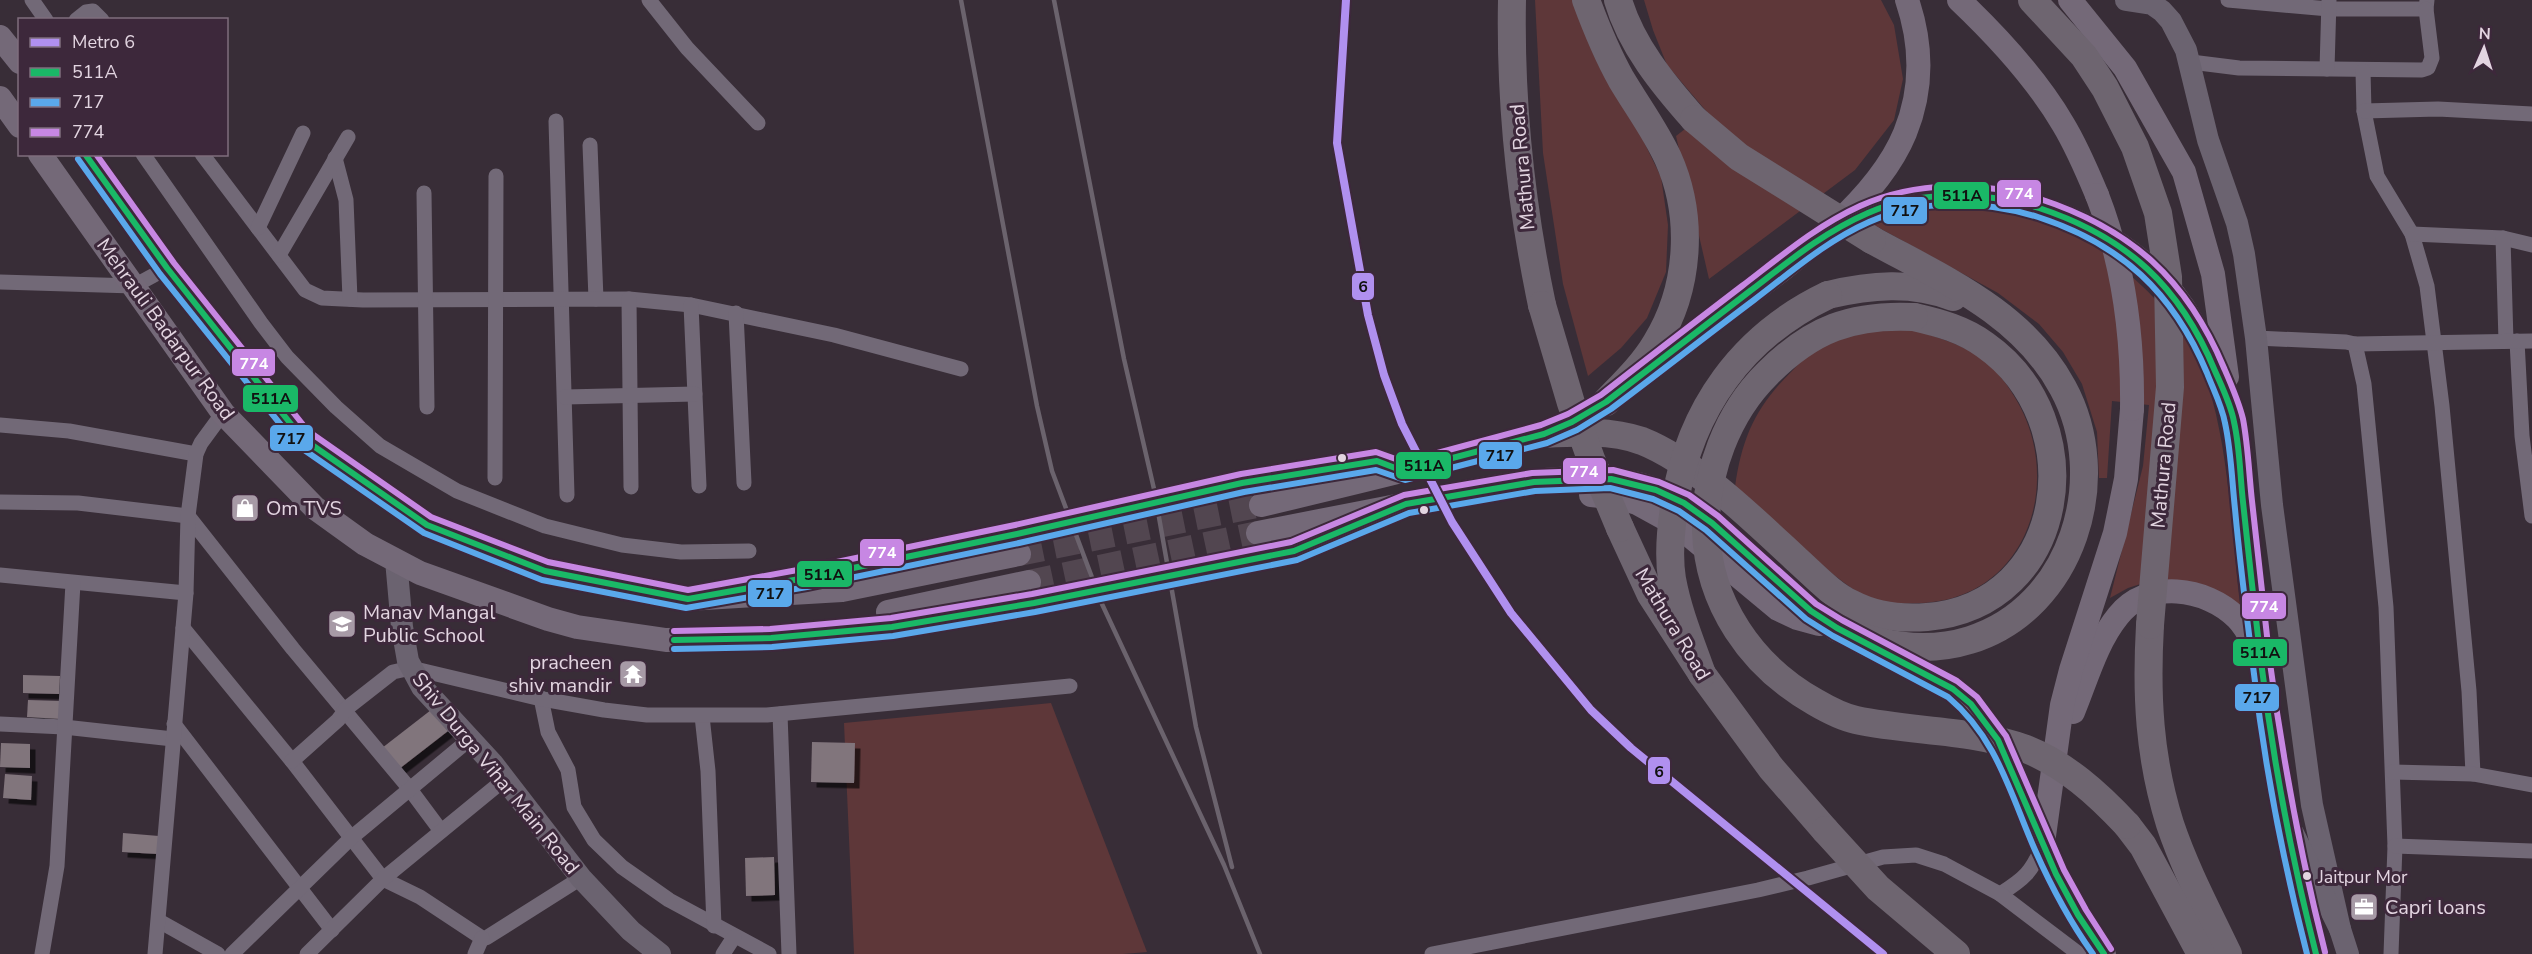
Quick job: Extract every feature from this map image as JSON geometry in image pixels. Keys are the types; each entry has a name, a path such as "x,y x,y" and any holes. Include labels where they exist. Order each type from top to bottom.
{"highway":[{"name":"Mathura Road","path":"1512,0 1517,138 1529,243 1542,305 1570,403 1603,489 1651,595 1702,674 1771,768 1878,888 1956,954"},
{"path":"1586,0 1599,34 1620,77 1656,135 1678,184 1683,206 1685,256 1674,303 1656,343 1606,402"},
{"path":"1618,0 1633,34 1668,90 1694,119 1774,181 1872,240 1972,295 2007,321 2044,359 2063,387 2072,407 2081,436 2085,466 2084,499 2077,530 2068,553 2055,576 2035,600 2017,615 1971,639 1915,648 1869,640 1837,628"},
{"name":"Mathura Road","path":"2032,0 2084,56 2105,88 2134,147 2158,213 2168,277 2170,387 2150,625 2147,685 2149,722 2155,762 2171,826 2228,954"},
{"path":"1702,674 1678,607 1672,576 1672,519 1678,481 1692,436 1699,420 1736,365 1760,339 1801,308 1828,295 1850,290 1885,285 1914,286 1944,294 2007,321"},
{"path":"1544,434 1573,432 1623,436 1641,441 1665,452 1690,468 1760,526 1832,591 1852,604 1874,613 1899,617 1949,614 1975,606 1995,595 2021,568 2040,538 2050,500 2053,468 2051,444 2044,420 2019,377 1986,345 1966,332 1945,324 1914,317 1885,316 1828,328 1805,341 1764,377 1733,420 1713,469 1706,520 1710,567 1716,588 1726,612 1758,657 1777,676 1825,707 1853,720 1999,740 2055,763 2082,781 2103,800 2142,846 2200,954"}],"main road":[{"path":"1261,505 1544,434 1572,422 1606,402 1817,240 1864,195 1905,134 1916,98 1919,61 1917,38 1907,0"},
{"path":"1959,0 1998,39 2046,98 2076,148 2097,195 2119,260 2130,331 2132,409 2129,451 2119,515 2071,670 2055,753 2043,845"},
{"path":"2070,0 2125,68 2184,172 2213,274 2234,420 2261,657 2282,800 2298,887 2316,954"},
{"path":"0,37 18,61"},
{"path":"0,98 18,123"},
{"name":"Mehrauli Badarpur Road","path":"41,156 223,413 315,508 365,544 420,573 577,627 666,640 771,638 1032,592"},
{"name":"Mehrauli Badarpur Road","path":"86,156 166,268 302,438 427,525 545,571 688,599 842,590 1018,544"},
{"path":"1817,240 1852,219 1893,203 1917,198 1941,196 1991,198 2056,212 2117,244 2160,280 2183,307 2199,336 2211,360 2234,420"},
{"path":"1459,456 1469,492"},
{"path":"1242,483 1377,461 1403,471"},
{"path":"1258,532 1534,482 1611,479 1656,490 1684,503 1712,522 1810,611 1837,628 1953,689 1976,707 1992,728 2060,883 2088,932 2104,954"},
{"path":"1264,557 1294,551 1406,504"},
{"path":"2055,753 2107,630 2125,609 2146,597 2162,592 2179,591 2211,599 2238,619 2261,657"}],"street":[{"path":"32,0 45,18"},
{"path":"649,0 687,48 758,123"},
{"path":"2126,0 2162,6 2171,21 2191,62 2208,140 2240,233 2256,338 2272,505 2312,805 2340,929 2348,954"},
{"path":"2191,62 2239,68 2363,70 2428,68 2432,58 2427,4 2329,4 2228,0"},
{"path":"2327,69 2329,4"},
{"path":"78,18 86,12 93,11 100,18"},
{"path":"2363,70 2364,111 2376,176 2412,234 2427,286 2435,343 2469,691 2473,774"},
{"path":"2364,111 2438,109 2532,114"},
{"path":"556,121 567,495"},
{"path":"258,228 303,133"},
{"path":"279,255 348,137"},
{"path":"590,145 596,299"},
{"path":"144,156 287,357 380,446 457,490 545,526 622,545 681,552 749,551"},
{"path":"204,156 305,290 314,296 350,299 496,301 596,299 691,305 834,335 962,369"},
{"path":"334,158 346,200 350,299"},
{"path":"495,478 496,176"},
{"path":"424,193 427,407"},
{"path":"2412,234 2503,238 2532,245"},
{"path":"2503,238 2518,341 2522,436 2532,516"},
{"path":"0,282 134,286 166,268"},
{"path":"629,300 631,487"},
{"path":"691,305 699,486"},
{"path":"736,313 744,483"},
{"path":"2256,338 2355,344 2518,341"},
{"path":"2355,344 2364,384 2386,607 2396,846 2391,954"},
{"path":"565,397 695,394"},
{"path":"155,954 186,593 188,516 196,454 201,443 223,413"},
{"path":"0,425 69,431 196,454"},
{"path":"0,502 78,503 188,516 344,712 409,788 441,831"},
{"name":"Shiv Durga Vihar Main Road","path":"396,560 402,627 411,668 422,687 505,779 581,878 631,931 660,954"},
{"path":"0,575 73,584 186,593"},
{"path":"42,954 57,866 73,584"},
{"path":"183,628 292,761 383,879 420,897 482,938 489,936 581,878"},
{"path":"292,761 344,712 393,672 411,668 604,710 647,715 702,717 780,714 1070,686"},
{"path":"542,698 548,732 567,770 574,807 594,840 622,867 669,900 769,954"},
{"path":"780,714 789,954"},
{"path":"702,717 708,771 714,926"},
{"path":"0,724 174,732 300,887 332,930"},
{"path":"232,954 351,838 470,739"},
{"path":"2393,772 2473,774 2532,785"},
{"path":"307,954 383,879 505,779"},
{"path":"2282,800 2291,828 2340,929"},
{"path":"2000,894 2021,882 2031,871 2043,845"},
{"path":"2396,846 2532,850"},
{"path":"1432,954 1758,890 1808,879 1883,857 1899,855 1931,858 2000,894 2079,954"},
{"path":"159,921 218,954"},
{"path":"723,954 734,937"},
{"path":"475,954 482,938"}],"shaded area":[{"path":"1535,0 1575,0 1661,177 1668,225 1666,272 1647,318 1621,348 1588,376 1563,284 1543,153"},
{"path":"1644,0 1881,0 1894,25 1903,79 1894,120 1855,170 1709,279 1676,136 1707,112 1667,65"},
{"path":"1948,207 2018,215 2052,224 2084,238 2155,298 2181,330 2201,366 2221,437 2240,605 2218,592 2147,582 2128,588 2110,598 2143,466 2149,405 2112,401 2107,478 2099,478 2097,432 2082,384 2063,352 2039,324 1998,293 1874,225 1913,212"},
{"path":"1906,328 1961,347 1978,356 1994,369 2014,396 2029,429 2036,463 2036,497 2027,529 2011,558 1988,581 1958,596 1921,603 1887,602 1873,599 1850,587 1735,487 1742,453 1760,410 1780,383 1805,357 1844,338 1881,330"},
{"path":"1051,703 1147,952 1123,954 854,954 844,723"}],"building":[{"path":"23,675 60,676 59,694 23,693"},
{"path":"28,700 62,701 61,719 27,717"},
{"path":"431,710 448,731 399,769 382,748"},
{"path":"812,742 855,743 854,783 811,782"},
{"path":"1,743 30,744 30,768 0,767"},
{"path":"5,774 32,776 31,800 3,798"},
{"path":"123,833 159,836 158,854 122,852"},
{"path":"774,857 775,895 746,896 745,858"}],"tunnel":[{"path":"1017,534 1242,483"},
{"path":"1019,554 1261,505"},
{"path":"1029,582 1258,533"},
{"path":"1034,603 1264,557"}],"railway":[{"path":"961,0 1037,406 1052,471 1102,604 1224,865 1260,954"},
{"path":"1054,0 1124,359 1154,489 1196,727 1232,867"}],"metro line":[{"name":"6","path":"1346,0 1337,143 1368,315 1384,375 1402,424 1452,522 1511,613 1591,710 1631,748 1883,954"}],"transit line":[{"name":"511A","path":"86,156 167,268 302,438 427,525 545,571 688,599 805,578 1017,534 1242,483 1377,461 1403,471 1544,434 1572,422 1606,402 1807,248 1836,229 1868,213 1909,200 1953,196 1997,198 2039,208 2099,234 2147,268 2185,314 2201,341 2229,403 2238,442 2254,607 2272,741 2299,883 2316,954"},
{"name":"774","path":"97,156 174,263 308,431 431,517 548,562 688,590 803,569 1015,525 1241,474 1376,452 1404,462 1541,425 1568,414 1601,395 1799,243 1828,223 1860,206 1903,192 1949,186 1996,189 2040,199 2073,211 2102,226 2128,242 2152,261 2174,283 2192,308 2209,336 2235,393 2246,439 2270,663 2281,736 2300,845 2325,952"},
{"name":"717","path":"78,159 160,274 297,445 424,533 542,580 686,608 807,587 1019,543 1244,492 1376,470 1405,480 1547,443 1577,430 1611,409 1809,258 1838,238 1869,222 1910,209 1953,204 1996,207 2038,217 2095,241 2141,275 2178,318 2193,344 2220,404 2229,444 2244,592 2269,779 2307,954"},
{"name":"774","path":"674,631 770,629 891,618 1032,594 1291,542 1404,495 1532,473 1613,470 1659,482 1689,495 1718,516 1816,604 1957,681 1977,697 2006,736 2064,870 2111,949"},
{"name":"511A","path":"674,640 771,638 892,627 1034,603 1294,551 1406,504 1534,482 1611,479 1656,490 1684,503 1712,523 1811,611 1837,628 1953,689 1971,704 1998,740 2056,874 2078,915 2104,954"},
{"name":"717","path":"674,649 772,647 893,636 1035,612 1297,560 1409,513 1535,491 1610,488 1653,499 1679,511 1706,530 1806,619 1833,636 1948,697 1965,713 1990,748 2048,877 2069,917 2093,954"}],"place":[{"name":"Om TVS","path":"245,508"},
{"name":"Manav Mangal Public School","path":"342,624"},
{"name":"pracheen shiv mandir","path":"633,674"},
{"name":"Jaitpur Mor","path":"2307,876"},
{"name":"Capri loans","path":"2364,907"}]}
